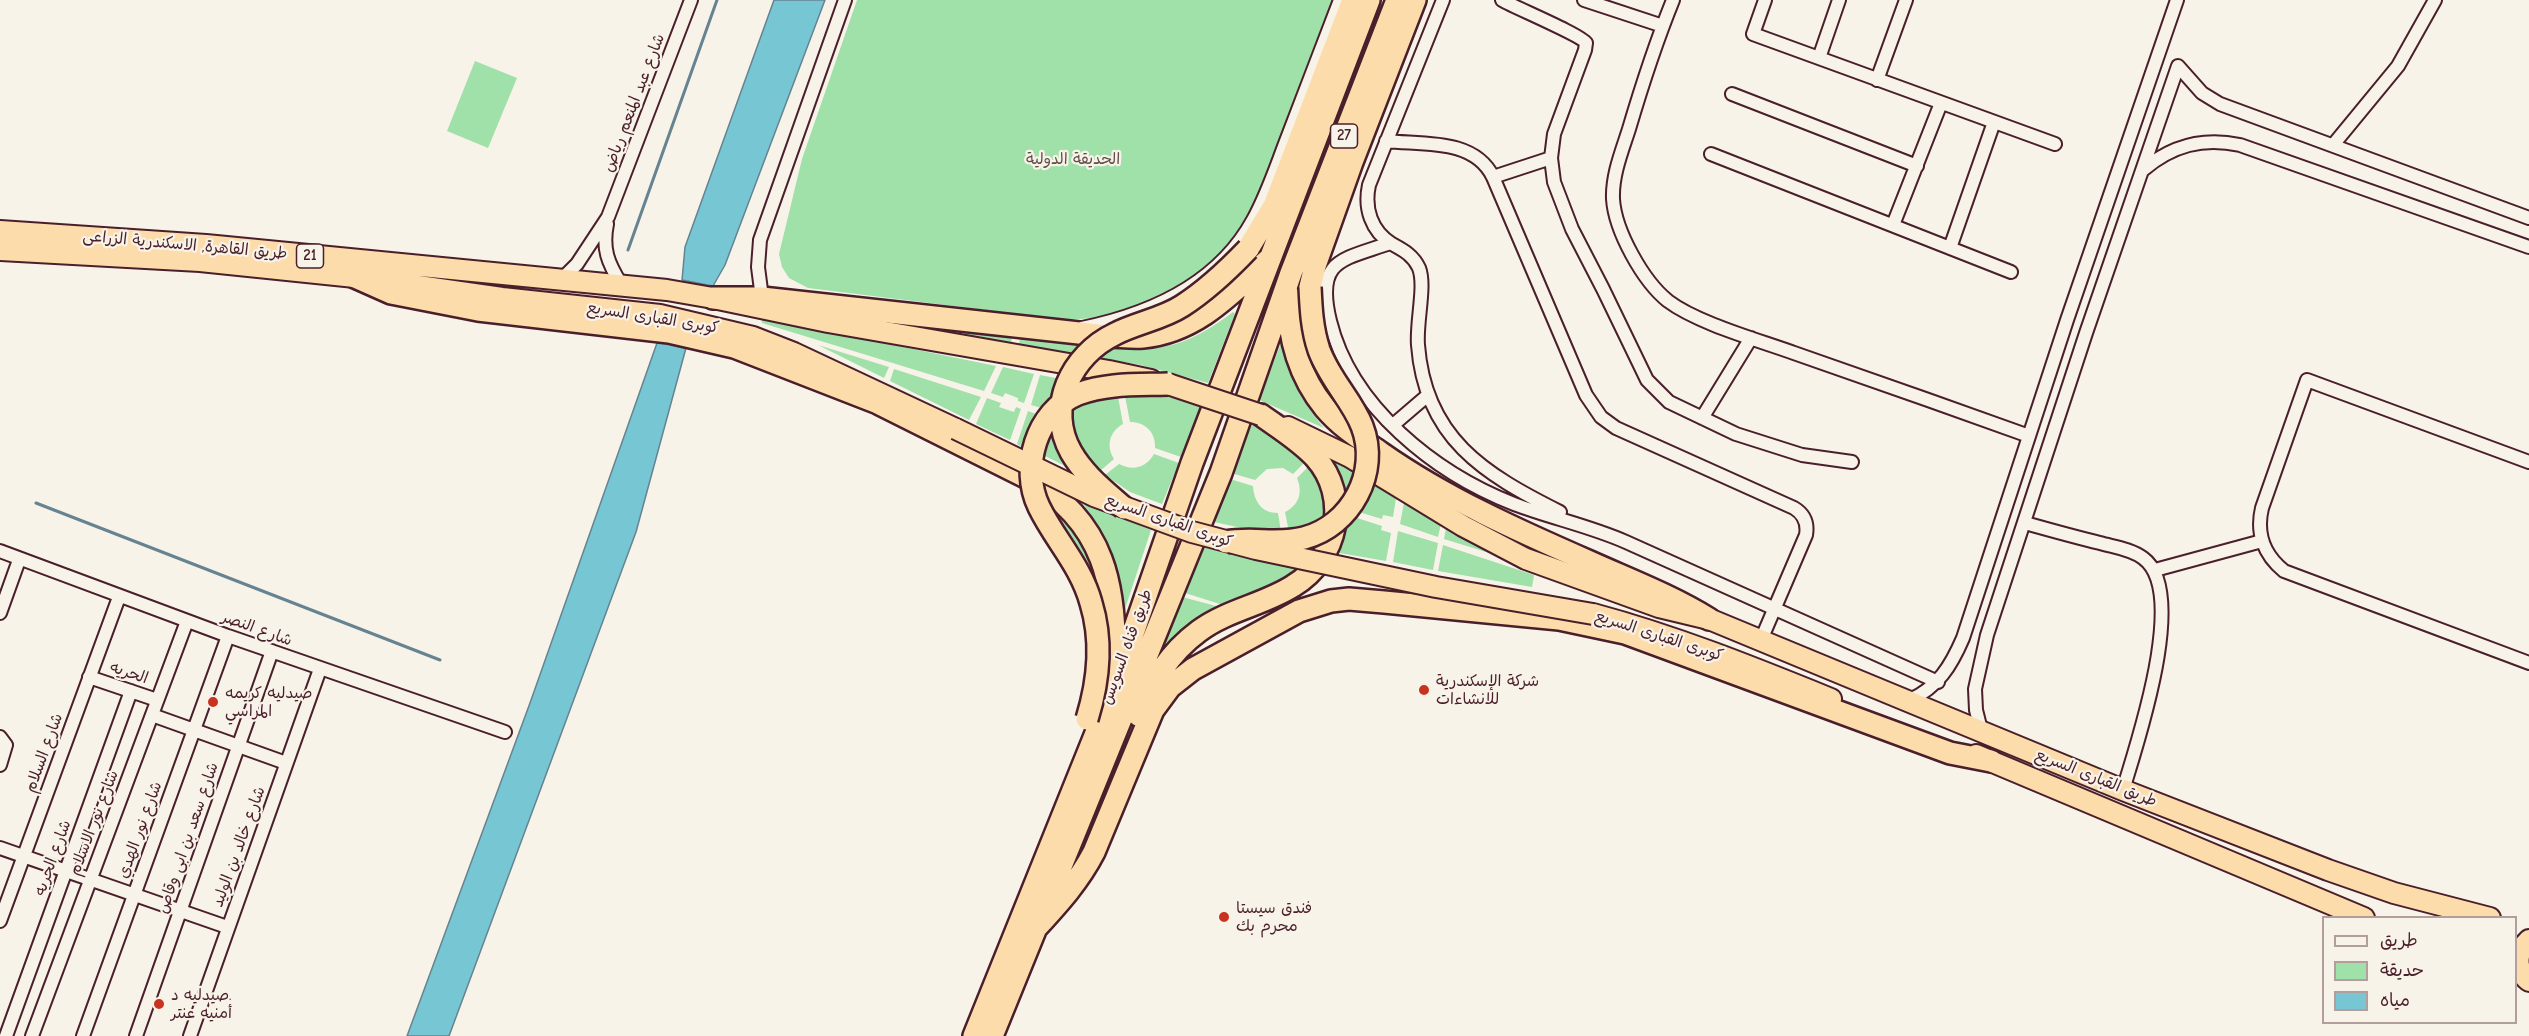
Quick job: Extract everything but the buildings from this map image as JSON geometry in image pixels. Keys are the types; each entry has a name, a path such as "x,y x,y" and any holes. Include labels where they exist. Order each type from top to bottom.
{"highway":[{"path":"1124,508 1085,473 1071,453 1065,438 1061,423 1061,403 1071,373 1092,348 1114,334 1180,307 1221,275 1248,249 1274,206 1353,0"},
{"name":"27","path":"1273,255 1369,0"},
{"name":"27","path":"1291,273 1396,0"},
{"path":"1226,542 1251,538 1286,541 1312,536 1344,514 1363,484 1367,449 1362,426 1324,364 1311,318 1310,287 1315,266 1352,162 1415,0"},
{"name":"طريق القاهرة, الاسكندرية الزراعى","path":"0,231 206,244 621,284"},
{"name":"طريق القاهرة, الاسكندرية الزراعى","path":"0,250 200,261 355,277"},
{"path":"713,297 762,298 1065,332 1143,337 1190,324 1213,310 1273,255"},
{"name":"طريق قناه السويس","path":"974,1036 1113,691 1192,463 1273,255"},
{"path":"1291,273 1288,310 1292,344 1298,361 1305,378 1325,408 1352,434 1406,471 1490,516 1669,597 1709,619"},
{"name":"طريق قناه السويس","path":"992,1036 1221,473 1291,273"},
{"path":"355,277 392,293 478,310 669,332 734,347 878,403 1049,489 1083,522 1095,542 1110,592 1114,621 1113,691"},
{"name":"كوبرى القبارى السريع","path":"355,277 502,298 634,312 718,327 753,337 794,353 1124,508 1226,542 1436,587 1593,614 1635,625 1707,649 1991,761"},
{"name":"كوبرى القبارى السريع","path":"621,284 713,297 828,322 1109,371 1168,384 1261,415 1350,457 1489,540 1526,559 1577,579 1676,612 1709,619"},
{"path":"1033,887 1043,830 1087,719 1097,681 1099,661 1096,621 1080,574 1039,507 1034,494 1031,480 1033,451 1041,431 1053,413 1076,395 1114,385 1168,384"},
{"path":"1063,899 1130,732 1150,686 1165,664 1183,644 1204,627 1227,614 1293,587 1316,567 1332,540 1336,510 1335,496 1324,469 1305,447 1261,415"},
{"path":"1037,927 1063,899 1094,852 1153,710 1170,687 1193,669 1292,615 1314,605 1331,601 1349,599 1451,608 1559,619 1592,625 1625,633 1701,660 1950,753 1991,761"},
{"name":"طريق القبارى السريع","path":"1709,619 1910,700 2123,790 2364,883 2483,916"},
{"name":"طريق القبارى السريع","path":"1991,761 2286,883 2360,916"},
{"path":"2529,940 2523,946 2518,961 2523,976 2529,981"}],"street":[{"name":"شارع عبد المنعم رياض","path":"561,280 577,264 608,217 691,0"},
{"path":"762,298 758,267 760,240 845,0"},
{"path":"1065,332 1132,315 1172,298 1207,274 1239,241 1262,203 1340,0"},
{"path":"1443,0 1369,184 1367,200 1372,222 1390,243 1410,255 1421,276 1418,344 1428,395 1448,431 1476,462 1502,482 1564,514 1565,519"},
{"path":"1503,0 1536,18 1581,37 1586,43 1554,134 1551,158 1554,182 1564,213 1604,289 1641,370 1661,396 1736,434 1778,449 1852,462"},
{"path":"1584,0 1663,26"},
{"path":"1673,0 1616,170 1613,189 1616,218 1643,272 1666,300 1687,313 1751,338 2029,436"},
{"path":"1765,0 1753,34 2055,144"},
{"path":"1819,58 1839,0"},
{"path":"1877,80 1906,0"},
{"path":"1910,700 1938,682 1950,665 1963,638 2177,0"},
{"path":"2333,146 2398,66 2435,0"},
{"path":"1981,730 1975,700 1978,668 1996,603 2025,524 2086,333 2178,66 2194,86 2210,99 2529,218"},
{"path":"1732,94 1917,166"},
{"path":"1893,225 1941,103"},
{"path":"1950,248 1994,122"},
{"path":"1386,141 1466,150 1485,163 1586,394 1601,417 1616,428 1794,508 1805,519 1806,535 1761,640"},
{"path":"2142,170 2160,156 2180,146 2225,141 2240,144 2529,247"},
{"path":"1710,154 2011,272"},
{"path":"1493,177 1551,158"},
{"name":"شارع عبد المنعم رياض","path":"608,217 604,250 608,265 621,284"},
{"path":"1390,243 1342,260 1334,266 1329,275 1327,302 1332,330 1351,370 1369,399 1393,425 1426,454 1481,489 1522,507 1565,519 1626,542 1938,682"},
{"path":"1702,418 1751,338"},
{"path":"2529,462 2307,380 2262,508 2260,521 2262,541 2277,565 2292,575 2529,663"},
{"path":"1393,425 1428,395"},
{"path":"2025,524 2134,553 2146,560 2155,570 2161,590 2157,663 2149,701 2123,790"},
{"path":"2155,570 2262,541"},
{"name":"شارع النصر","path":"0,551 119,597 505,732"},
{"path":"0,613 20,560"},
{"name":"شارع السلام","path":"0,921 119,597"},
{"name":"شارع نور الاسلام","path":"32,1036 187,621"},
{"name":"شارع نور الهدي","path":"83,1036 228,636"},
{"name":"شارع سعد بن ابى وقاص","path":"136,1036 272,651"},
{"name":"شارع خالد بن الوليد","path":"190,1036 320,669"},
{"name":"الحريه","path":"89,677 158,700"},
{"name":"شارع الحريه","path":"6,1036 131,691"},
{"path":"152,715 286,763"},
{"path":"0,737 6,745 0,765"},
{"path":"0,848 227,927"}],"green space":[{"name":"الحديقة الدولية","path":"857,0 1335,0 1256,205 1229,248 1173,295 1106,317 1067,320 808,288 789,278 782,267 779,254 802,159"},
{"path":"475,61 517,78 488,148 447,131"},
{"path":"1233,312 1235,314 1208,383 1141,365 1019,345 1020,336 1118,348 1156,348 1196,336"},
{"path":"762,318 996,366 984,391 762,323"},
{"path":"918,326 1012,335 1011,345 918,329"},
{"path":"1281,343 1297,388 1324,428 1259,400"},
{"path":"818,345 889,367 884,378"},
{"path":"1003,367 1034,374 1024,403 1005,393 1003,397 991,393"},
{"path":"894,369 981,397 969,420 890,381"},
{"path":"1040,375 1061,379 1057,398 1045,409 1031,405"},
{"path":"1117,391 1123,424 1118,427 1110,440 1110,449 1114,459 1100,471 1087,457 1078,442 1071,406"},
{"path":"1124,391 1157,394 1202,406 1181,457 1155,448 1154,437 1148,429 1135,422 1130,422"},
{"path":"987,398 1001,403 999,407 1014,412 1016,407 1021,409 1010,440 976,424"},
{"path":"1028,411 1039,415 1024,448 1017,444"},
{"path":"1055,419 1083,475 1039,453"},
{"path":"1252,422 1282,438 1304,455 1324,489 1327,520 1289,532 1285,512 1297,502 1300,489 1297,478 1307,468 1304,463 1293,474 1283,468 1267,469 1255,480 1231,473"},
{"path":"1154,454 1179,463 1162,504 1130,492 1105,475 1119,464 1139,467 1151,459"},
{"path":"1323,455 1360,468 1343,503"},
{"path":"1375,478 1397,492 1393,517 1383,515 1382,519 1359,512 1370,493"},
{"path":"1230,479 1253,486 1260,506 1267,511 1278,513 1281,532 1256,531 1214,522"},
{"path":"1042,495 1066,518 1088,552 1105,609 1073,545"},
{"path":"1405,497 1442,519 1438,537 1400,524"},
{"path":"1082,501 1151,530 1123,615 1104,542"},
{"path":"1354,517 1382,526 1381,530 1391,533 1386,561 1334,552 1341,534"},
{"path":"1447,522 1499,556 1444,539"},
{"path":"1398,531 1438,543 1433,570 1393,562"},
{"path":"1204,544 1295,564 1298,572 1282,582 1223,605 1185,593"},
{"path":"1443,545 1534,575 1532,587 1438,571"},
{"path":"1182,597 1220,607 1155,664 1151,663"}],"water":[{"path":"774,0 825,0 725,265 713,286 682,280 685,247"},
{"path":"657,343 685,345 686,348 636,532 449,1036 407,1036 530,703"}],"waterway":[{"path":"628,250 717,0"},
{"path":"36,503 440,660"}],"place":[{"name":"شركة الإسكندرية للانشاءات","path":"1424,690"},
{"name":"صيدليه كريمه المراسي","path":"213,702"},
{"name":"فندق سيستا محرم بك","path":"1224,917"},
{"name":"صيدليه د. أمنيه عنتر","path":"159,1004"}]}
